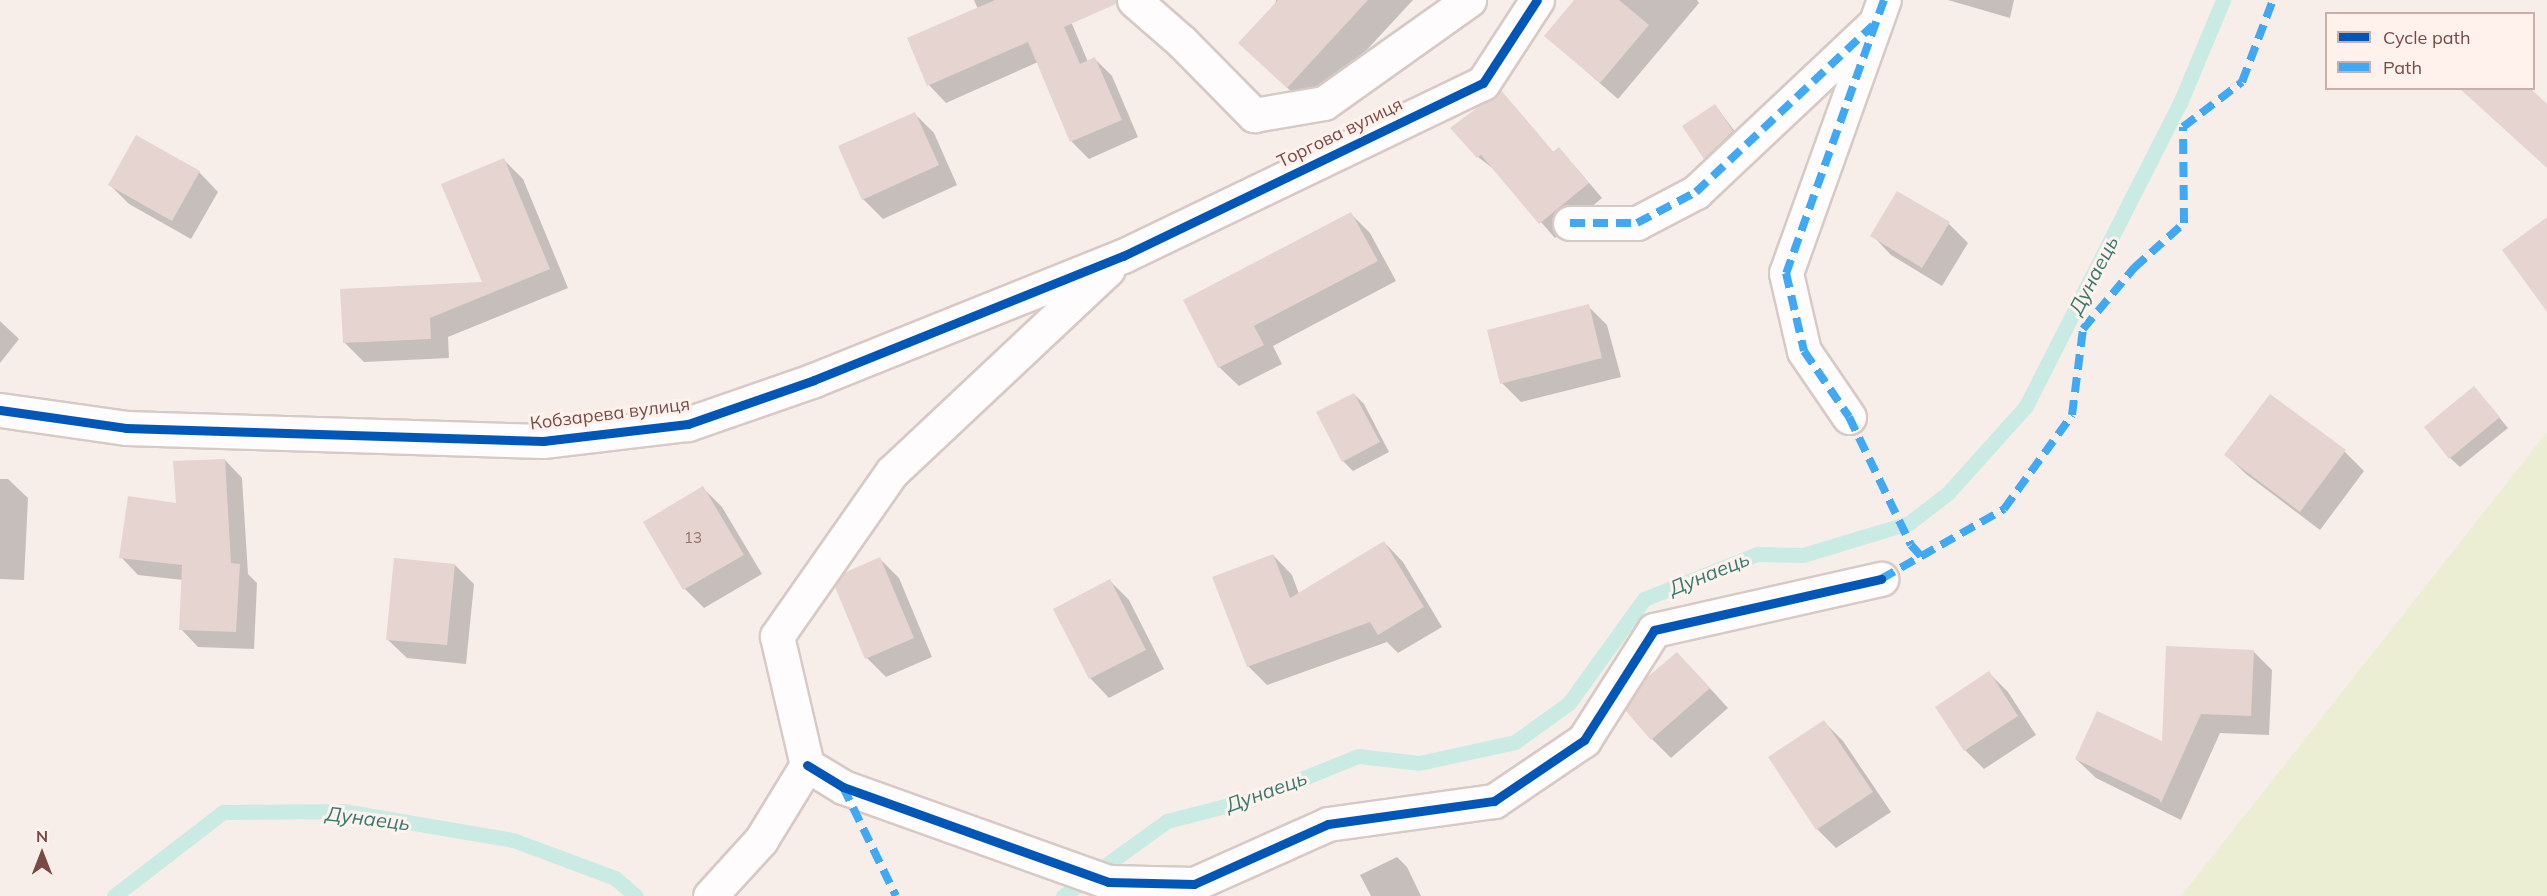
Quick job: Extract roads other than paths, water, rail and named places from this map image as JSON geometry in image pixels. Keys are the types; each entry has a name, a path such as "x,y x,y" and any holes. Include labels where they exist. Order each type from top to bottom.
{"street":[{"path":"1134,0 1182,42 1254,115 1324,103 1469,0"},
{"name":"Торгова вулиця","path":"1123,256 1483,83 1537,0"},
{"path":"1570,223 1637,223 1696,192 1879,12"},
{"path":"1849,417 1804,351 1785,273 1879,12"},
{"path":"1123,256 892,472 777,636 807,765 843,788 1064,864 1108,882 1197,890 1328,824 1494,801 1584,740 1654,630 1881,579"},
{"name":"Кобзарева вулиця","path":"0,410 126,428 543,441 688,424 814,380 1123,256"},
{"path":"710,896 761,840 807,765"}],"waterway":[{"name":"Дунаець","path":"1063,896 1167,821 1252,799 1358,756 1419,763 1515,742 1569,703 1644,599 1757,554 1803,555 1909,523 1948,493 2026,406 2180,103 2223,0"},
{"name":"Дунаець","path":"114,896 223,812 343,811 513,840 615,878 636,896"}]}
